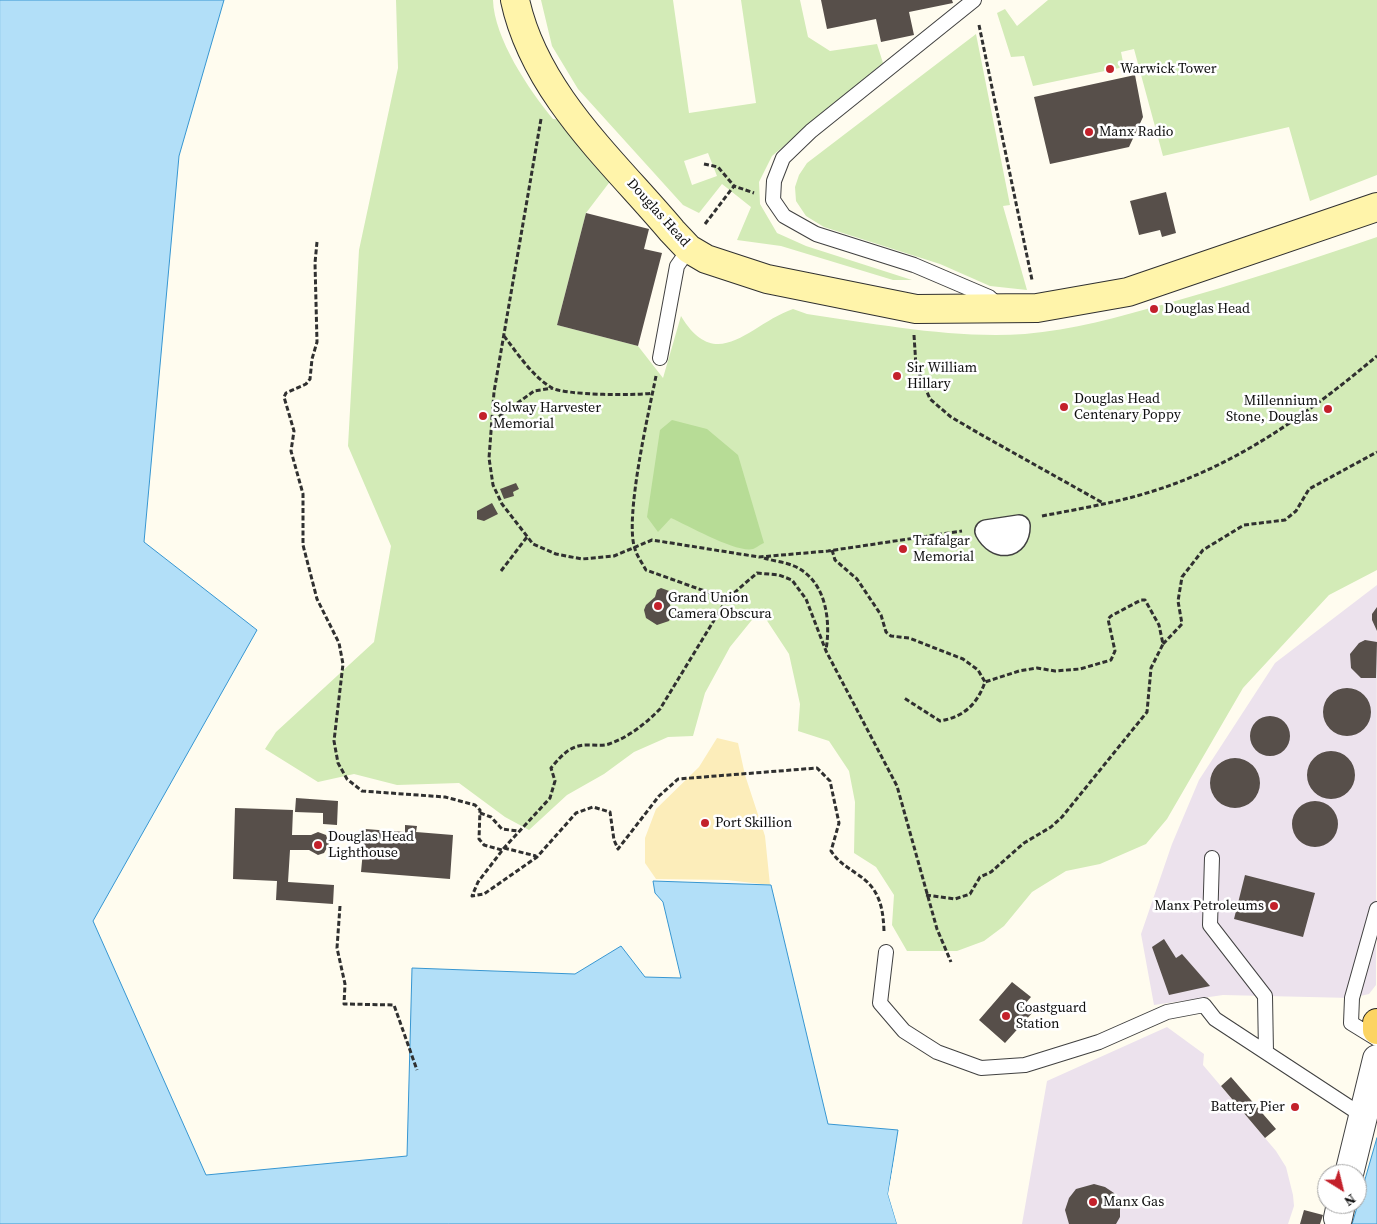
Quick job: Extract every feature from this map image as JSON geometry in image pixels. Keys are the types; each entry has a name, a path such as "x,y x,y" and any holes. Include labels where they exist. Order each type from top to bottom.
{"main road":[{"name":"Douglas Head","path":"516,6 531,51 574,118 695,239 706,259 767,279 916,309 1037,308 1128,292 1377,207"},
{"path":"1377,1023 1377,1030"}],"street":[{"path":"1351,1164 1377,1059"}],"lane":[{"path":"974,0 811,131 783,158 774,181 773,200 784,216 816,234 914,265 989,297 1001,308"},
{"path":"660,358 677,266 695,239"},
{"path":"1212,858 1210,925 1265,996 1266,1052"},
{"path":"1377,909 1352,998 1351,1023 1377,1039"},
{"path":"886,952 880,1003 904,1031 920,1042 937,1052 981,1068 1025,1065 1098,1042 1167,1012 1204,1005 1215,1019 1363,1116"}],"path":[{"path":"974,0 1037,308"},
{"path":"557,94 546,103 540,124 494,392 489,458 493,486 502,504 533,544 556,554 582,559 614,556"},
{"path":"704,164 718,167 734,186 773,200"},
{"path":"695,239 734,186"},
{"path":"317,242 315,263 317,342 312,359 310,379 306,384 286,393 284,397 294,431 291,451 303,494 303,545 317,599 339,643 343,664 334,741 338,763 347,779 362,791 454,799 475,804 480,813 479,839 484,845 537,856"},
{"path":"504,336 534,374 553,388"},
{"path":"914,343 916,366 930,399 980,434 1103,503"},
{"path":"660,358 643,444 632,521 634,548 646,570 727,599"},
{"path":"492,422 534,391 553,388 634,396 653,394"},
{"path":"926,895 954,899 970,894 980,877 991,872 1024,843 1051,827 1062,817 1147,712 1151,668 1163,644 1182,624 1178,601 1182,577 1203,550 1244,526 1285,520 1296,511 1309,489 1377,452"},
{"path":"502,570 527,537"},
{"path":"832,550 836,560 857,579 881,615 886,632 891,636 909,638 919,644 963,659 978,670 985,682"},
{"path":"759,557 794,566 812,578 821,592 826,612 828,640 826,651"},
{"path":"886,952 883,906 879,895 859,875 838,863 831,851 839,823 830,780 816,768 678,779 658,796 618,849 614,840 610,812 593,806 576,813 537,856 484,894 472,896 478,882 503,849 518,831 537,815 550,798 555,781 551,768 565,752 581,744 606,745 625,737 660,709 727,599 757,573 779,575 792,580 806,599 826,651 897,786 915,846 936,929 951,962"},
{"path":"904,698 940,721 952,719 972,706 985,682 1019,670 1037,668 1055,671 1080,669 1111,660 1115,651 1108,620 1111,616 1141,600 1145,600 1159,625 1163,644"},
{"path":"480,813 491,817 502,829 518,831"},
{"path":"340,906 337,948 345,984 344,1004 394,1005 417,1070"}],"shaded area":[{"path":"1377,585 1376,985 1369,994 1352,998 1223,995 1154,1005 1141,934 1172,844 1199,780 1275,663"},
{"path":"1167,1027 1204,1054 1203,1065 1276,1151 1286,1167 1294,1206 1288,1224 1022,1224 1047,1081"}],"green space":[{"path":"396,0 493,0 499,31 514,63 534,94 553,119 566,120 615,175 586,213 557,325 638,346 663,378 681,316 694,334 708,342 721,344 735,340 793,309 807,314 943,333 998,335 1043,332 1130,314 1272,272 1377,237 1377,570 1329,595 1243,688 1167,819 1146,844 1100,864 1066,871 1032,892 1004,926 984,941 957,951 907,951 892,925 894,895 876,867 854,853 855,802 849,771 829,741 798,731 800,704 789,654 760,610 730,647 705,693 693,736 668,737 634,752 604,774 567,795 529,830 505,817 459,783 397,785 354,774 318,782 265,749 276,732 374,642 391,546 348,446 359,250 398,68"},
{"path":"541,0 673,0 689,113 756,103 741,0 800,0 808,37 830,51 877,44 883,63 772,156 759,182 760,204 777,233 806,246 912,280 893,280 781,246 737,240 751,207 722,184 699,213 683,205 578,89 552,46","holes":["708,153 717,176 692,185 684,161"]},
{"path":"1048,0 1377,0 1377,175 1310,201 1289,127 1163,156 1134,49 1121,52 1124,67 1033,86 1024,56 1011,57 997,13 1005,9 1017,26"},
{"path":"976,34 1010,205 1003,206 1027,290 990,286 940,264 824,227 806,216 796,201 795,187 799,175 807,163"},
{"path":"672,420 707,429 738,455 764,543 753,549 736,547 712,538 671,518 658,532 647,517 660,430"}],"sand":[{"name":"Port Skillion","path":"717,738 738,743 745,775 765,836 770,885 727,880 656,879 645,863 645,838 656,809 699,767"}],"water":[{"path":"0,0 224,0 179,156 144,542 257,630 93,921 206,1175 407,1156 412,968 575,974 621,946 645,977 681,978 663,902 655,893 653,881 771,885 828,1124 898,1130 888,1194 897,1224 0,1224"},
{"path":"1377,1138 1377,1224 1352,1224 1355,1214 1367,1214 1367,1173"}],"pier":[{"path":"900,1128 890,1194 900,1223 897,1224 888,1194"}],"building":[{"path":"821,0 952,0 953,3 909,12 914,35 881,42 876,19 827,29"},
{"name":"Manx Radio","path":"1135,75 1143,117 1129,147 1050,164 1034,97"},
{"path":"1166,192 1176,233 1162,237 1160,230 1139,235 1130,201"},
{"path":"586,213 649,229 644,249 662,253 638,346 557,325"},
{"path":"516,483 519,489 513,492 514,496 504,499 500,489"},
{"path":"492,503 498,514 484,521 477,519 477,511"},
{"name":"Grand Union Camera Obscura","path":"661,588 672,592 669,602 673,613 669,621 657,625 646,618 644,610 646,605 655,597 657,590"},
{"path":"1377,607 1377,631 1372,620 1372,614"},
{"path":"1365,640 1377,642 1376,678 1361,678 1351,668 1350,654 1359,643"},
{"path":"1342,688 1352,688 1361,692 1367,698 1370,703 1370,721 1361,732 1352,736 1342,736 1333,732 1327,726 1323,717 1323,707 1327,698 1333,692"},
{"path":"1266,716 1274,716 1281,719 1287,725 1290,736 1287,747 1281,753 1274,756 1266,756 1259,753 1253,747 1250,740 1250,732 1253,725 1259,719"},
{"path":"1331,751 1340,753 1348,758 1353,766 1355,775 1353,784 1348,792 1340,797 1331,799 1322,797 1314,792 1309,784 1307,775 1309,766 1314,758 1322,753"},
{"path":"1235,758 1249,762 1256,769 1260,783 1256,797 1249,804 1235,808 1221,804 1214,797 1210,783 1214,769 1221,762"},
{"path":"296,798 338,801 337,825 323,824 323,813 295,812"},
{"path":"1310,801 1320,801 1334,811 1338,824 1334,837 1328,843 1320,847 1310,847 1296,837 1292,829 1292,819 1302,805"},
{"path":"235,808 293,810 292,835 311,835 318,832 326,835 329,844 324,853 318,855 309,850 290,850 288,882 334,885 333,904 276,900 277,881 233,879"},
{"path":"405,825 417,826 416,832 453,835 450,879 361,872 365,829 405,832"},
{"name":"Manx Petroleums","path":"1245,875 1315,893 1303,937 1234,919"},
{"name":"Manx Petroleums","path":"1164,939 1176,958 1182,954 1210,986 1169,995 1152,947"},
{"name":"Coastguard Station","path":"1012,982 1031,997 1024,1005 1033,1012 1005,1043 979,1020"},
{"path":"1231,1077 1276,1129 1265,1138 1221,1086"},
{"name":"Manx Gas","path":"1094,1184 1105,1187 1114,1193 1120,1205 1120,1217 1116,1224 1069,1224 1065,1210 1069,1198 1076,1189"},
{"path":"1304,1210 1323,1215 1320,1224 1300,1224"}],"place":[{"name":"Warwick Tower","path":"1110,69"},
{"name":"Manx Radio","path":"1089,132"},
{"name":"Douglas Head","path":"1154,309"},
{"name":"Sir William Hillary","path":"897,376"},
{"name":"Douglas Head Centenary Poppy","path":"1064,407"},
{"name":"Millennium Stone, Douglas","path":"1328,409"},
{"name":"Solway Harvester Memorial","path":"483,416"},
{"name":"Trafalgar Memorial","path":"903,549"},
{"name":"Grand Union Camera Obscura","path":"658,606"},
{"name":"Port Skillion","path":"705,823"},
{"name":"Douglas Head Lighthouse","path":"318,845"},
{"name":"Manx Petroleums","path":"1274,906"},
{"name":"Coastguard Station","path":"1006,1016"},
{"name":"Battery Pier","path":"1295,1107"},
{"name":"Manx Gas","path":"1093,1202"}]}
